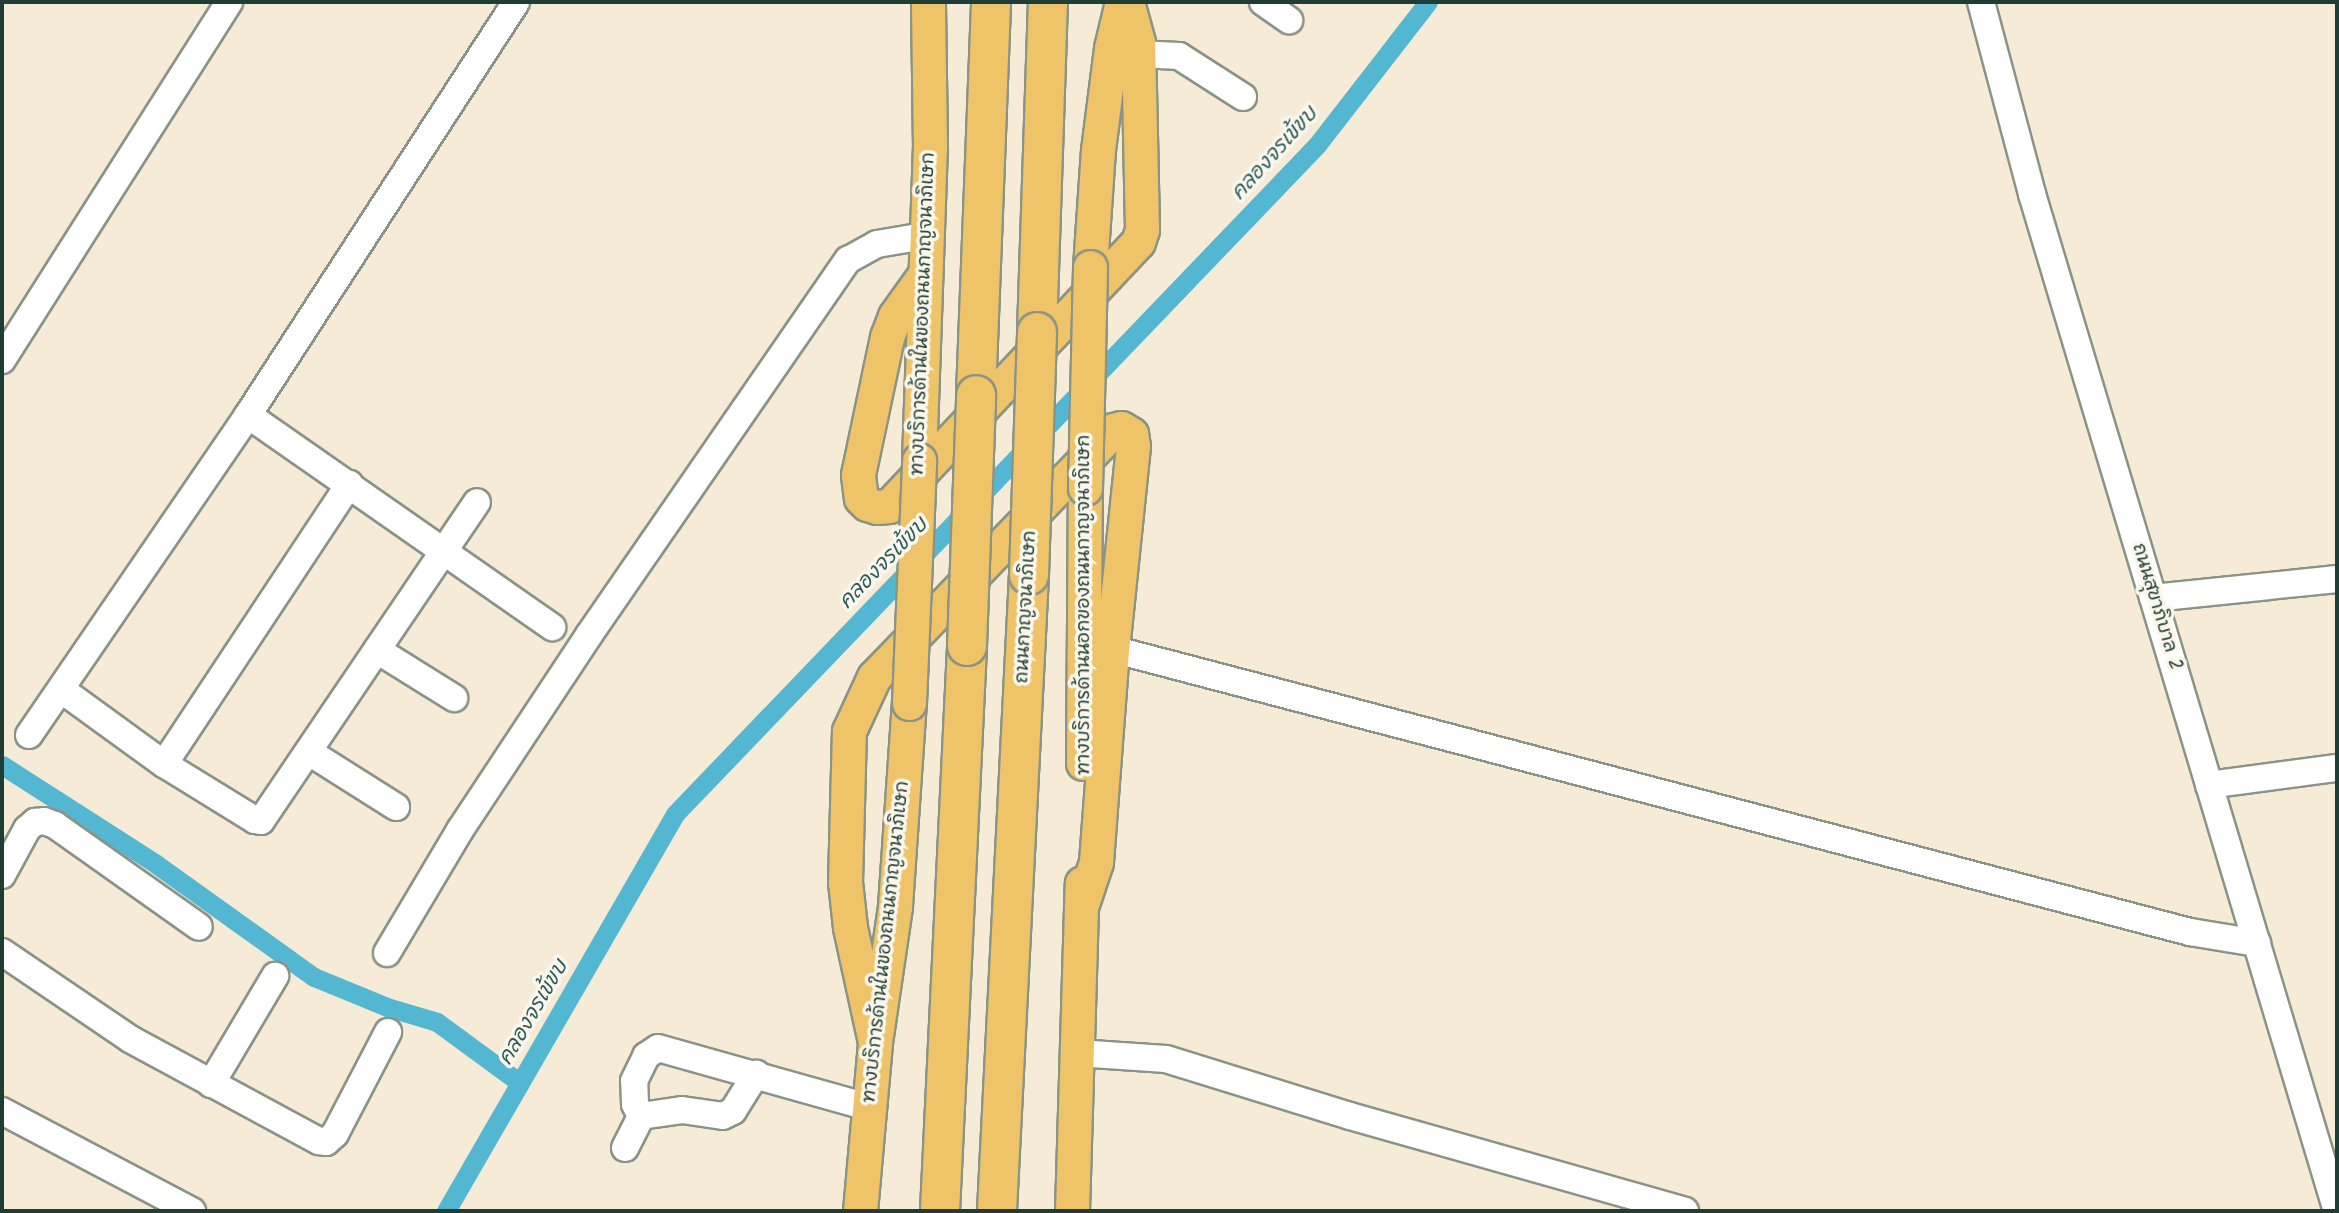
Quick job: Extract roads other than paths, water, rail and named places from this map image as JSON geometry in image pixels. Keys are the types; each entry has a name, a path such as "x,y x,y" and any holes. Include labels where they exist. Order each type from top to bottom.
{"highway":[{"path":"940,1211 967,646 990,2"},
{"name":"ถนนกาญจนาภิเษก","path":"997,1211 1029,575 1048,2"}],"main road":[{"name":"ทางบริการด้านในของถนนกาญจนาภิเษก","path":"860,1211 875,1042 895,906 909,703 930,134 928,2"},
{"path":"923,277 895,316 887,337 859,475 861,498 867,504 889,506 1138,242 1142,230 1138,54 1134,22 1124,2"},
{"name":"ทางบริการด้านนอกของถนนกาญจนาภิเษก","path":"1072,1211 1082,904 1084,488 1090,267 1098,150 1111,48 1124,2"},
{"path":"875,1042 850,927 845,882 849,731 874,677 1113,430 1121,428 1131,434 1133,446 1112,649 1096,862 1082,904"}],"street":[{"path":"2,360 229,2"},
{"path":"29,735 248,415 516,2"},
{"path":"1263,2 1289,20"},
{"name":"ถนนสุขาภิบาล 2","path":"1981,2 2032,194 2337,1209"},
{"path":"1138,54 1179,56 1243,97"},
{"path":"387,953 460,830 589,635 848,260 877,244 925,236"},
{"path":"248,415 552,627"},
{"path":"164,764 349,484"},
{"path":"62,690 164,764 255,820 261,821 477,502"},
{"path":"2153,598 2337,579"},
{"path":"1112,649 2190,932 2257,943"},
{"path":"377,650 454,698"},
{"path":"309,752 396,807"},
{"path":"2209,785 2337,768"},
{"path":"2,875 27,829 35,822 44,821 55,825 199,927"},
{"path":"2,952 130,1039 319,1141 326,1142 335,1134 388,1032"},
{"path":"211,1084 275,976"},
{"path":"641,1116 635,1104 634,1082 646,1056 658,1048 868,1107"},
{"path":"1077,1053 1166,1059 1350,1116 1685,1211"},
{"path":"641,1116 682,1110 723,1116 733,1111 756,1074"},
{"path":"2,1111 192,1211"},
{"path":"625,1148 641,1116"}],"waterway":[{"name":"คลองจรเข้ขบ","path":"446,1211 675,814 1317,145 1428,2"},
{"path":"2,765 156,864 314,977 387,1007 437,1022 520,1083"}]}
